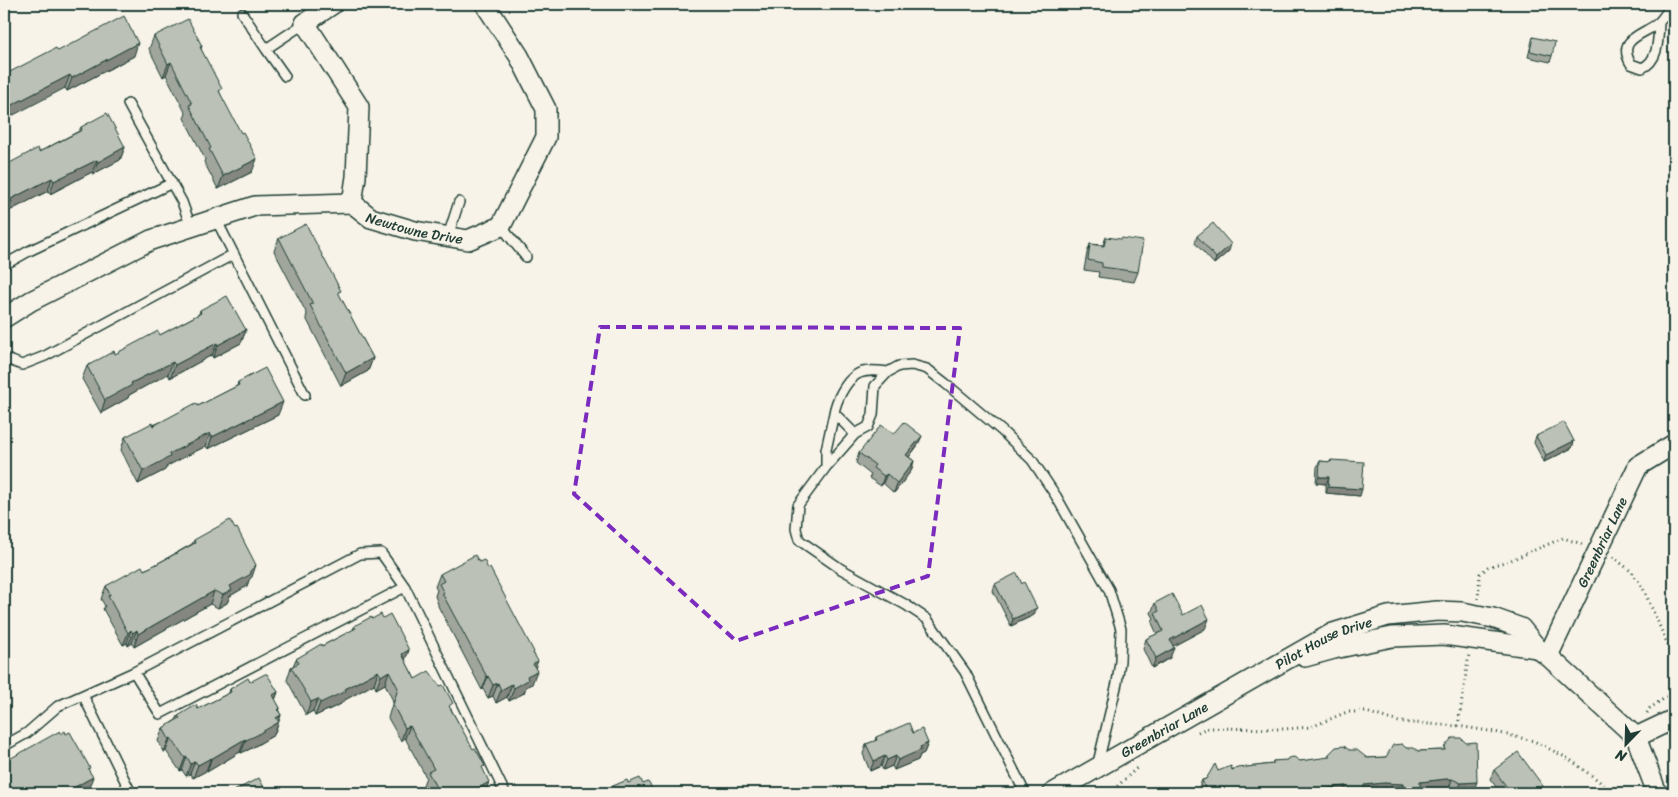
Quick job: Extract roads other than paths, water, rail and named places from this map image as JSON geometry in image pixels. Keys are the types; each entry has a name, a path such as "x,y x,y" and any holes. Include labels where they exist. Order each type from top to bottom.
{"street":[{"path":"306,23 333,4"},
{"path":"485,4 519,56 546,110 546,137 501,226"},
{"name":"Newtowne Drive","path":"306,23 312,36 359,107 356,177 352,203"},
{"name":"Newtowne Drive","path":"4,318 31,301 151,240 255,206 352,203 371,218 415,231 468,240 501,226"},
{"name":"Greenbriar Lane","path":"1542,652 1599,548 1638,466 1674,444"},
{"name":"Pilot House Drive","path":"1275,666 1332,633 1388,616 1437,611 1493,618 1521,628 1542,652 1636,737 1657,793"},
{"name":"Pilot House Drive","path":"1275,666 1334,649 1392,637 1444,635 1542,652"},
{"name":"Greenbriar Lane","path":"1052,793 1275,666"},
{"path":"1636,737 1674,720"}],"lane":[{"path":"1659,23 1652,62 1642,68 1631,64 1627,57 1628,45 1631,40 1659,23 1672,4"},
{"path":"242,13 285,76"},
{"path":"266,49 306,23"},
{"path":"128,104 182,202 190,227"},
{"path":"4,265 29,251 172,183"},
{"path":"448,236 459,202"},
{"path":"216,219 305,395"},
{"path":"501,226 526,257"},
{"path":"4,358 22,365 45,356 234,254"},
{"path":"1025,793 965,672 927,619 906,605 841,569 799,540 796,529 798,505 826,467 854,434 868,427 873,415 875,386 888,372 899,366 912,365 928,369 1002,431 1032,460 1056,496 1109,590 1121,629 1120,661 1118,683 1097,768"},
{"path":"826,467 826,450 839,397 856,375 869,371 888,372"},
{"path":"834,413 854,434"},
{"path":"4,746 27,733 58,706 134,672 360,554 381,553 405,587 505,793"},
{"path":"134,672 160,714 405,587"},
{"path":"83,695 131,793"}]}
